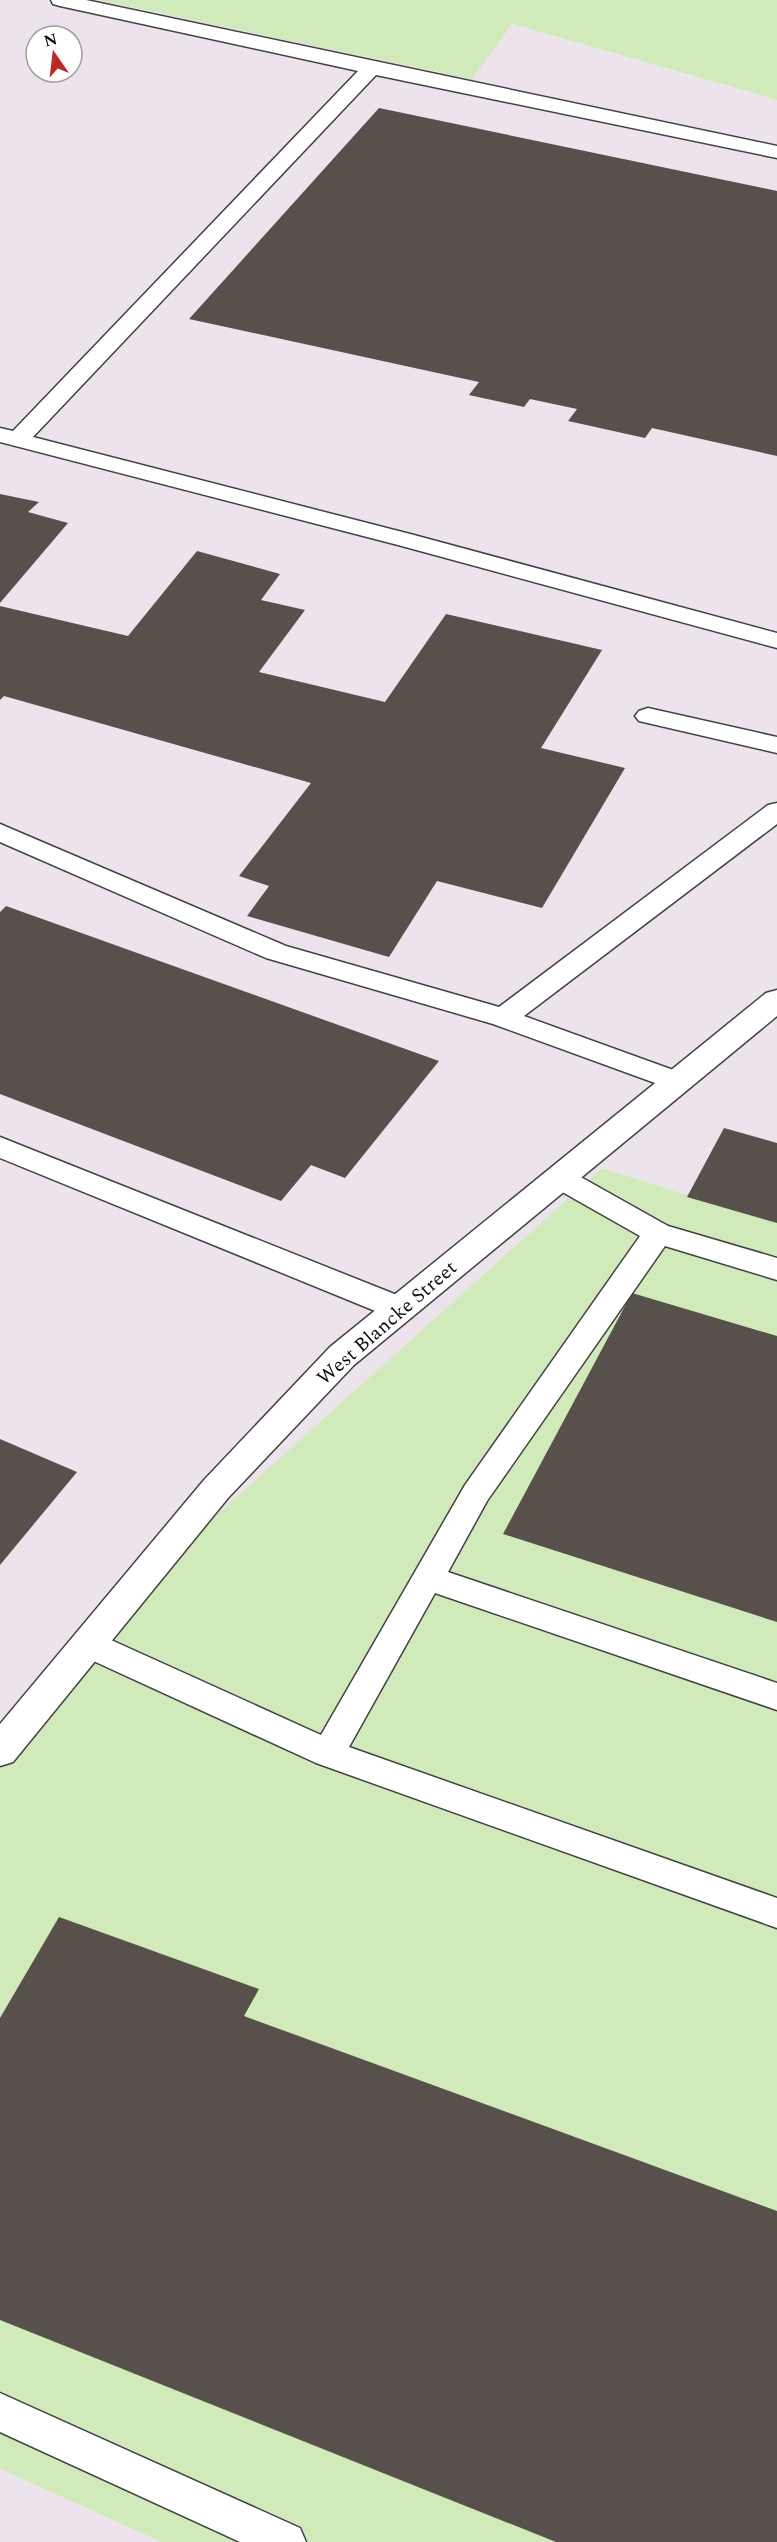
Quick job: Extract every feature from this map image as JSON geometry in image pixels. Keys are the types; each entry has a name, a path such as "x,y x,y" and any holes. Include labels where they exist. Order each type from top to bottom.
{"street":[{"name":"West Blancke Street","path":"0,1751 216,1489 342,1356 777,1000"}],"lane":[{"path":"60,0 372,68 777,152"},
{"path":"372,68 9,437 406,540 777,641"},
{"path":"648,716 777,745"},
{"path":"503,1018 777,811"},
{"path":"0,832 276,952 503,1018 677,1082"},
{"path":"0,1147 401,1309"},
{"path":"560,1178 658,1233 777,1269"},
{"path":"328,1753 476,1493 658,1233"},
{"path":"428,1578 777,1697"},
{"path":"88,1644 328,1753 777,1913"},
{"path":"0,2412 285,2542"}],"shaded area":[{"path":"0,0 98,0 512,24 777,100 777,1223 602,1168 0,1757"},
{"path":"0,2469 161,2542 0,2542"}],"green space":[{"path":"98,0 777,0 777,100 512,24 472,79"},
{"path":"602,1168 777,1223 777,2542 161,2542 0,2469 0,1757 120,1602"}],"building":[{"path":"379,108 777,191 777,456 652,428 645,438 568,421 577,409 530,399 524,407 469,395 479,382 189,319"},
{"path":"0,494 39,502 28,512 68,523 0,603"},
{"path":"197,551 280,574 261,600 305,610 259,672 385,702 446,614 602,650 541,748 625,768 542,908 437,881 389,957 247,916 269,886 239,876 311,783 4,696 0,700 0,606 128,636"},
{"path":"6,906 439,1061 345,1178 311,1165 281,1201 0,1094 0,912"},
{"path":"724,1128 777,1143 777,1223 687,1197"},
{"path":"632,1293 777,1336 777,1622 503,1534"},
{"path":"0,1439 77,1472 0,1565"},
{"path":"59,1917 259,1989 244,2016 777,2211 777,2542 556,2542 0,2320 0,2018"}]}
